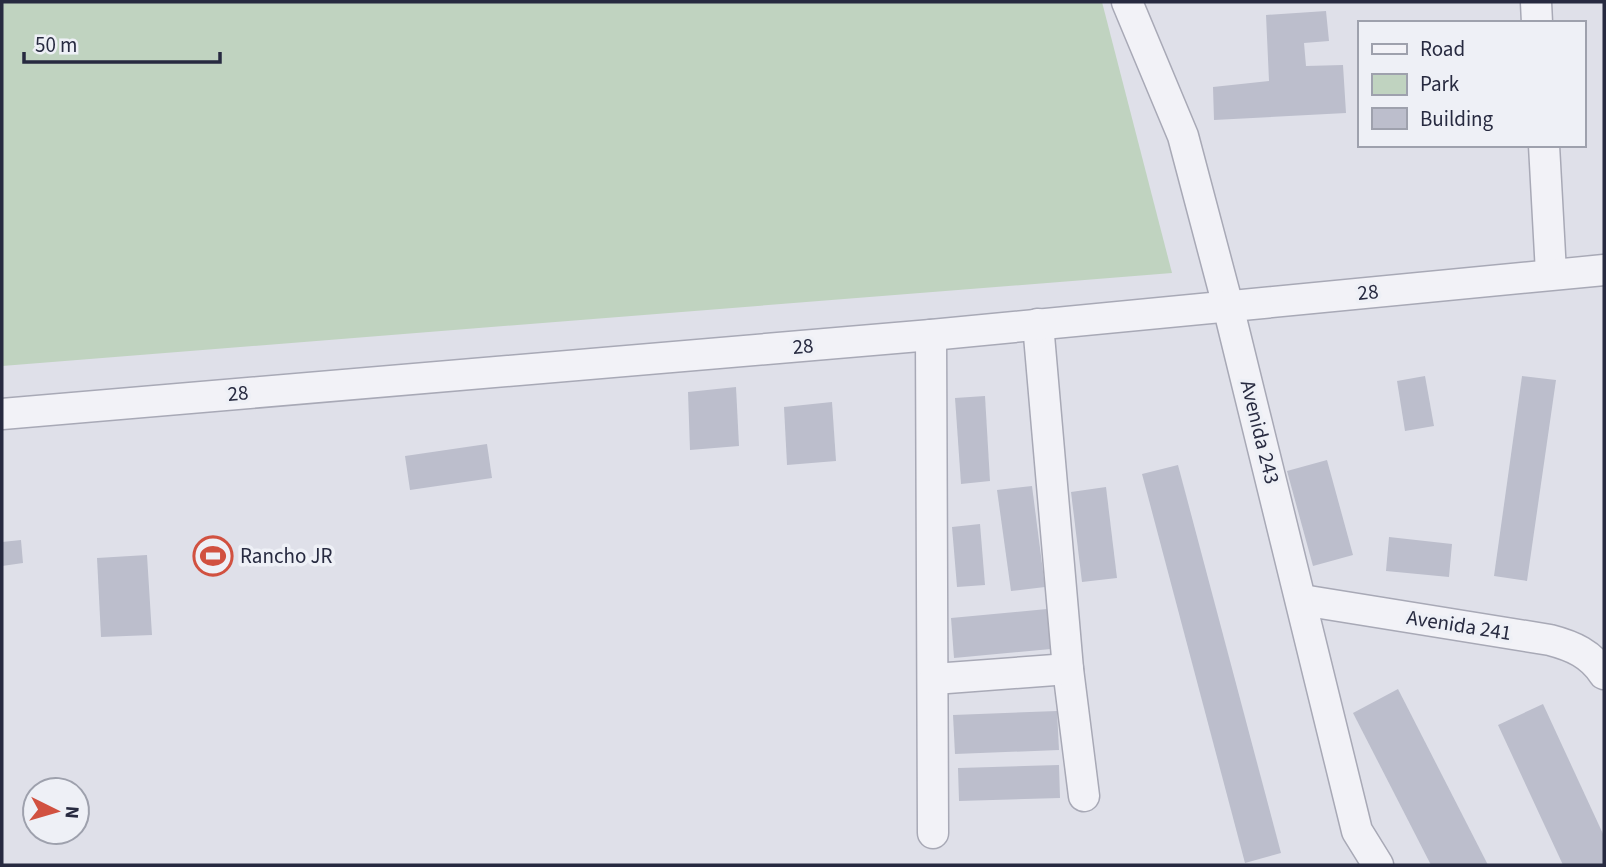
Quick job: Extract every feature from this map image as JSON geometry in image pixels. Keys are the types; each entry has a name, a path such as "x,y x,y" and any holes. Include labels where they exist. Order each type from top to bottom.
{"street":[{"name":"Avenida 243","path":"1127,2 1182,136 1228,306 1357,831 1378,865"},
{"path":"1536,2 1537,21"},
{"path":"1544,147 1551,273"},
{"name":"28","path":"2,414 931,335 1551,273 1604,270"},
{"path":"1038,324 1068,669 1084,796"},
{"path":"931,335 933,833"},
{"name":"Avenida 241","path":"1302,600 1550,640 1572,646 1596,661 1604,674"},
{"path":"934,679 1068,669"}],"green space":[{"path":"2,2 1102,2 1172,273 2,366"}],"water":[{"name":"Rancho JR","path":"218,540 223,571 210,576 203,541"}],"building":[{"path":"1326,11 1329,41 1304,43 1306,66 1343,65 1346,113 1214,120 1213,87 1269,81 1266,15"},
{"path":"1425,376 1434,426 1405,431 1397,381"},
{"path":"1522,376 1556,380 1527,581 1494,576"},
{"path":"736,387 739,446 690,450 688,392"},
{"path":"985,396 990,481 961,484 955,398"},
{"path":"832,402 836,461 787,465 784,407"},
{"path":"487,444 492,478 410,490 405,456"},
{"path":"1327,460 1353,555 1313,566 1287,471"},
{"path":"1178,465 1281,853 1245,863 1142,474"},
{"path":"1032,486 1045,587 1011,591 997,490"},
{"path":"1106,487 1117,578 1082,582 1071,492"},
{"path":"980,524 985,585 957,587 952,527"},
{"path":"1389,537 1452,544 1449,577 1386,571"},
{"path":"21,540 23,563 2,566 2,542"},
{"path":"147,555 152,635 101,637 97,558"},
{"path":"1047,609 1051,649 954,658 951,618"},
{"path":"1398,689 1488,865 1431,865 1353,713"},
{"path":"1543,704 1604,836 1604,865 1563,865 1498,725"},
{"path":"1057,711 1059,750 955,754 953,715"},
{"path":"1059,765 1060,798 959,801 958,768"}],"place":[{"name":"Rancho JR","path":"213,556"}]}
